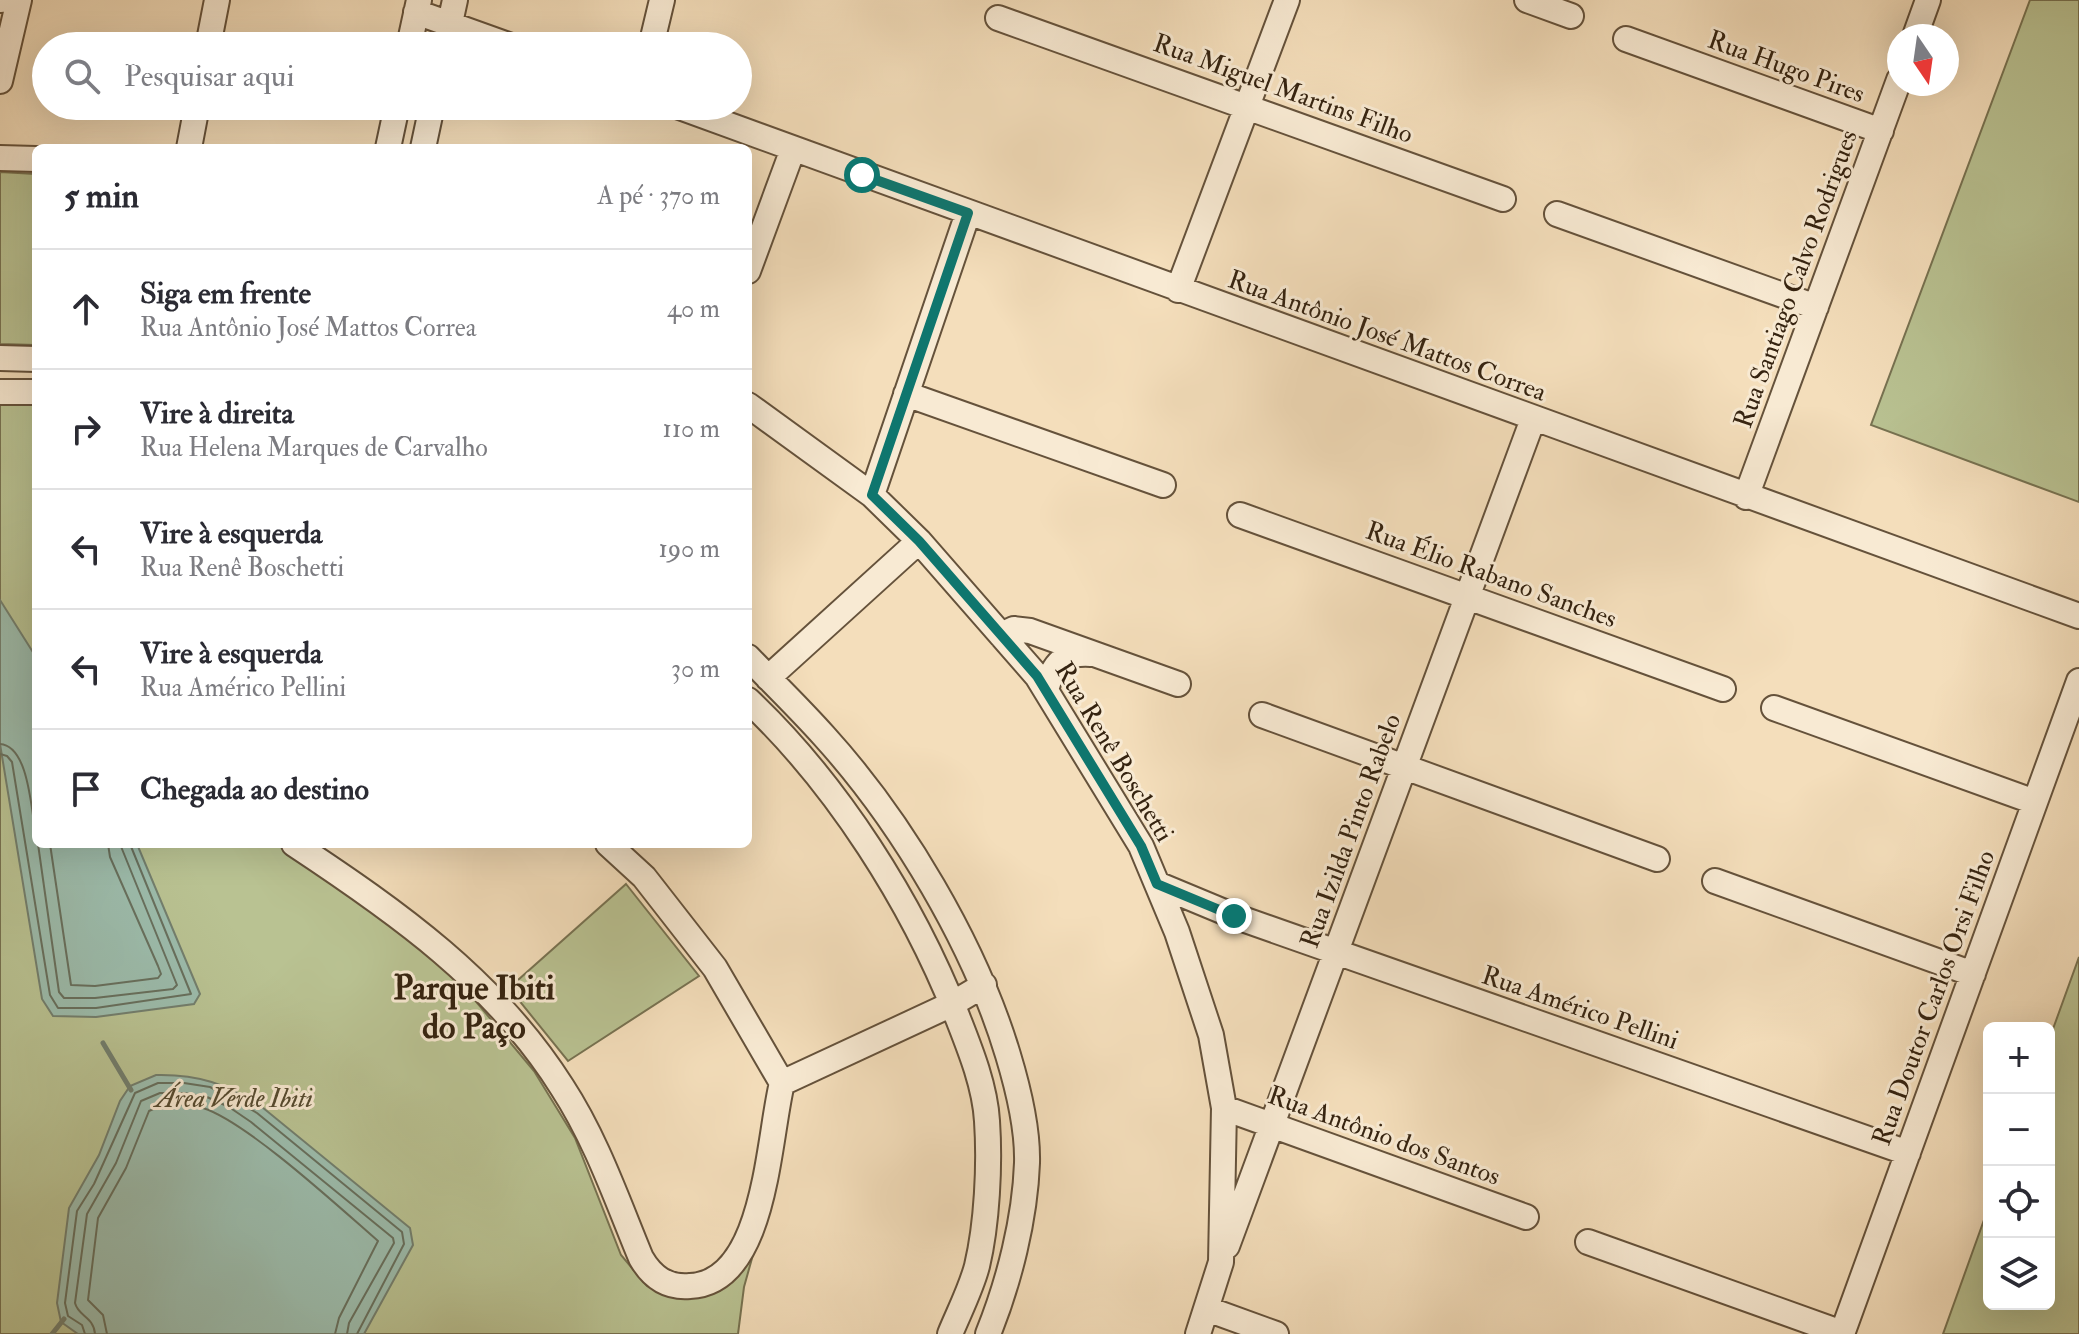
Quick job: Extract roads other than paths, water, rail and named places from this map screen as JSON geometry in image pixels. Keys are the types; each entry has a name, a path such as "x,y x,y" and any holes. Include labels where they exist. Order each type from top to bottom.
{"street":[{"path":"0,81 6,21 19,0"},
{"path":"211,32 217,0"},
{"path":"449,32 455,0"},
{"path":"654,32 662,0"},
{"path":"1178,290 1287,0"},
{"path":"1527,0 1571,16"},
{"path":"1919,24 1928,0"},
{"path":"417,6 445,32"},
{"path":"412,32 417,6"},
{"name":"Rua Miguel Martins Filho","path":"998,18 1248,105 1503,199"},
{"name":"Rua Hugo Pires","path":"1626,39 1881,131"},
{"name":"Rua Santiago Calvo Rodrigues","path":"1746,497 1893,96"},
{"path":"190,144 194,120"},
{"path":"389,144 394,120"},
{"path":"424,144 429,120"},
{"name":"Rua Antônio José Mattos Correa","path":"715,120 2079,616"},
{"path":"752,260 793,149"},
{"path":"0,158 32,159"},
{"path":"872,495 968,213"},
{"path":"1557,214 1816,307"},
{"path":"0,358 32,359"},
{"path":"0,392 32,392"},
{"path":"906,394 1163,485"},
{"name":"Rua Renê Boschetti","path":"752,408 872,495 919,541 1046,690 1141,846 1181,942 1211,1035 1224,1108 1221,1262 1198,1334"},
{"name":"Rua Izilda Pinto Rabelo","path":"1221,1262 1533,419"},
{"name":"Rua Élio Rabano Sanches","path":"1240,515 1723,689"},
{"path":"768,678 919,541"},
{"path":"1001,635 1014,629 1030,631 1178,684"},
{"path":"1046,690 1057,662 1073,653 1094,654"},
{"path":"752,661 826,738 880,809 948,913 984,985 1017,1086 1027,1162 1008,1286 991,1333"},
{"name":"Rua Doutor Carlos Orsi Filho","path":"1842,1334 2079,681"},
{"path":"752,704 776,726 861,835 918,929 952,1004 979,1082 987,1118 988,1167 977,1267 950,1334"},
{"path":"1774,708 2035,802"},
{"path":"1262,715 1657,859"},
{"path":"300,848 434,942 485,989 563,1087 601,1163 641,1258 658,1279 673,1286 712,1282 729,1270 746,1248 757,1217 782,1083 715,968 644,877 612,848"},
{"path":"1715,881 1973,974"},
{"name":"Rua Américo Pellini","path":"1157,884 1234,916 1908,1153"},
{"name":"Rua Américo Pellini","path":"1181,942 1183,928 1195,916 1209,912 1234,916"},
{"path":"918,929 948,913"},
{"path":"934,961 964,945"},
{"path":"782,1083 952,1004 984,985"},
{"name":"Rua Antônio dos Santos","path":"1224,1108 1526,1217"},
{"path":"1588,1242 1842,1334"},
{"path":"1207,1309 1276,1334"}],"water":[{"path":"0,600 32,651 32,848 139,848 200,994 194,1004 96,1017 53,1016 42,999 0,744"},
{"path":"156,1075 199,1079 249,1099 410,1228 413,1245 364,1334 78,1334 61,1322 57,1303 69,1208 99,1155 120,1101 130,1086"}],"waterway":[{"path":"103,1043 131,1090"},
{"path":"52,1334 64,1319"}],"district":[{"name":"Parque Ibiti do Paço","path":"474,1008"}],"park label":[{"name":"Área Verde Ibiti","path":"234,1099"}]}
